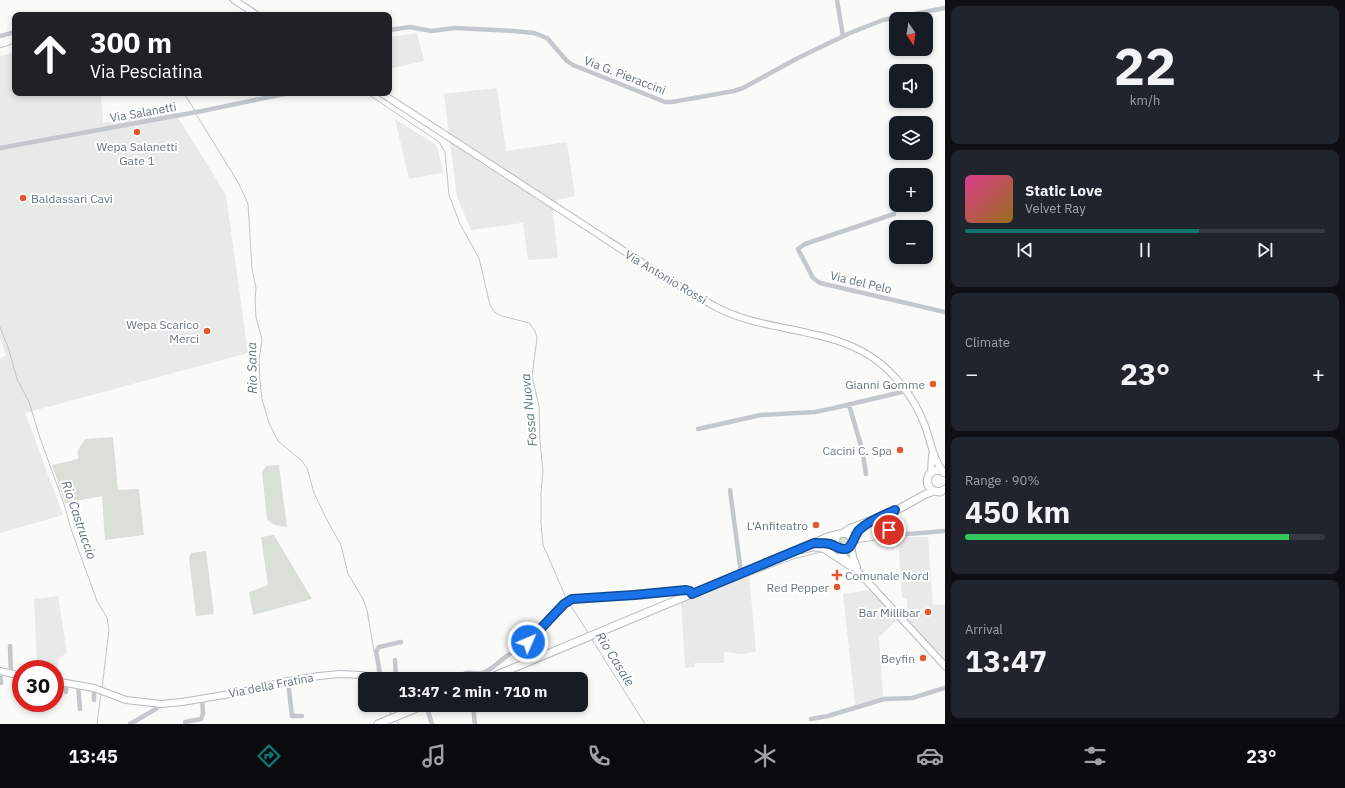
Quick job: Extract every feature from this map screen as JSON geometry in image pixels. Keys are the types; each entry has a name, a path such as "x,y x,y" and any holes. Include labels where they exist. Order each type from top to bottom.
{"main road":[{"path":"234,0 252,12"},
{"name":"Via Antonio Rossi","path":"386,96 624,251 720,309 743,318 768,325 819,335 849,345 866,353 894,376 916,406 924,423 932,453"},
{"path":"932,453 943,472"},
{"path":"931,473 932,453"},
{"path":"914,500 927,483 927,478 931,473 936,470 943,472"},
{"path":"927,483 928,487 934,491 940,492 945,489"},
{"path":"504,672 792,552 869,522 934,491"},
{"path":"814,543 822,542 837,546 843,550 848,548 859,530 869,522"},
{"path":"841,533 849,534 852,542 853,557 859,572"},
{"path":"841,533 835,539 837,546 945,666"},
{"path":"792,552 814,548 824,549 859,572"},
{"path":"0,671 11,674"},
{"name":"Via della Fratina","path":"66,683 99,690 126,700 161,704 242,692 288,681 340,674 358,676"},
{"path":"378,724 407,712"}],"street":[{"path":"837,0 843,36"},
{"name":"Via G. Pieraccini","path":"392,30 410,27 430,30 455,28 534,33 547,38 567,61 573,65 641,92 661,102 672,102 725,94 738,90 843,36 883,20 945,8"},
{"path":"0,36 12,33"},
{"name":"Via Salanetti","path":"0,148 187,114 274,96"},
{"name":"Via del Pelo","path":"894,214 805,244 798,249 813,278 820,283 945,312"},
{"path":"698,429 760,415 815,412 906,391"},
{"path":"849,405 862,449 866,474"},
{"path":"730,490 741,573"},
{"path":"895,510 888,520 887,526 889,530 896,535 945,531"},
{"path":"483,672 518,650 566,602 572,599 629,596 686,590 690,591 692,594"},
{"path":"378,672 376,651 379,647 401,642"},
{"path":"10,646 11,674"},
{"path":"395,660 396,672"},
{"path":"0,671 1,683"},
{"path":"288,681 292,716 302,716"},
{"path":"66,683 66,692"},
{"path":"78,685 80,709"},
{"path":"811,719 828,716 884,699 912,698 945,688"},
{"path":"94,700 99,690"},
{"path":"185,722 201,719 203,714 202,698"},
{"path":"130,724 156,709 161,704"},
{"path":"428,712 432,724"},
{"path":"474,712 475,724"}],"shaded area":[{"path":"417,33 424,61 392,68 392,37"},
{"path":"12,53 12,96 101,96 103,123 173,109 226,195 248,353 25,413 63,515 0,533 0,358 6,356 0,338 0,56"},
{"path":"497,88 506,151 567,142 575,196 557,200 553,212 558,258 528,260 523,223 471,230 457,197 444,94"},
{"path":"395,119 435,144 438,150 443,173 409,179"},
{"path":"113,437 118,490 139,489 144,535 105,540 102,496 65,503 52,465 78,459 78,450 85,439"},
{"path":"279,465 287,527 275,525 267,520 262,472 266,466"},
{"path":"274,535 312,599 253,615 249,592 268,585 261,537"},
{"path":"847,536 850,543 841,547 837,538"},
{"path":"898,537 928,537 933,604 945,605 945,661 908,620 907,600 902,597"},
{"path":"206,551 214,614 196,616 189,558 191,553"},
{"path":"749,573 756,652 743,654 724,652 724,663 695,663 695,667 685,668 681,601"},
{"path":"871,590 897,620 879,637 883,697 855,705 843,594"},
{"path":"58,596 67,653 59,658 59,660 37,660 34,599"}],"waterway":[{"name":"Fossa Nuova","path":"0,48 12,44"},
{"name":"Rio Sana","path":"186,96 195,111"},
{"name":"Fossa Nuova","path":"370,96 439,142 445,152 449,195 460,224 479,258 490,305 494,312 502,316 529,323 535,331 537,338 532,376 539,406 540,442 543,471 541,493 543,545 567,600"},
{"name":"Rio Sana","path":"196,114 239,184 248,204 252,269 256,288 256,317 262,340 259,360 260,381 262,399 269,423 278,441 302,461 307,468 314,493 341,545 348,574 363,599 367,610 374,651"},
{"name":"Rio Castruccio","path":"0,327 9,350 17,379 29,402 40,438 64,504 71,529 97,601 107,618 109,630 102,688"},
{"path":"856,543 895,537"},
{"path":"691,598 793,559 821,552"},
{"path":"570,604 573,602 642,599 682,594"},
{"name":"Rio Casale","path":"569,603 589,634"},
{"name":"Rio Casale","path":"591,638 645,724"},
{"name":"Rio Sana","path":"377,668 378,672"},
{"name":"Rio Castruccio","path":"97,724 101,693"},
{"name":"Rio Sana","path":"396,720 399,724"}],"place":[{"name":"Wepa Salanetti Gate 1","path":"137,132"},
{"name":"Baldassari Cavi","path":"23,198"},
{"name":"Wepa Scarico Merci","path":"207,331"},
{"name":"Gianni Gomme","path":"933,384"},
{"name":"Cacini C. Spa","path":"900,450"},
{"name":"L'Anfiteatro","path":"816,525"},
{"name":"Comunale Nord","path":"837,575"},
{"name":"Red Pepper","path":"837,587"},
{"name":"Bar Millibar","path":"928,612"},
{"name":"Beyfin","path":"923,658"}],"route":[{"path":"528,642 566,602 572,599 686,590 690,591 692,594 814,543 822,542 837,546 843,550 848,548 852,544 852,540 859,530 869,522 895,510 888,520 887,526 889,530"}]}
